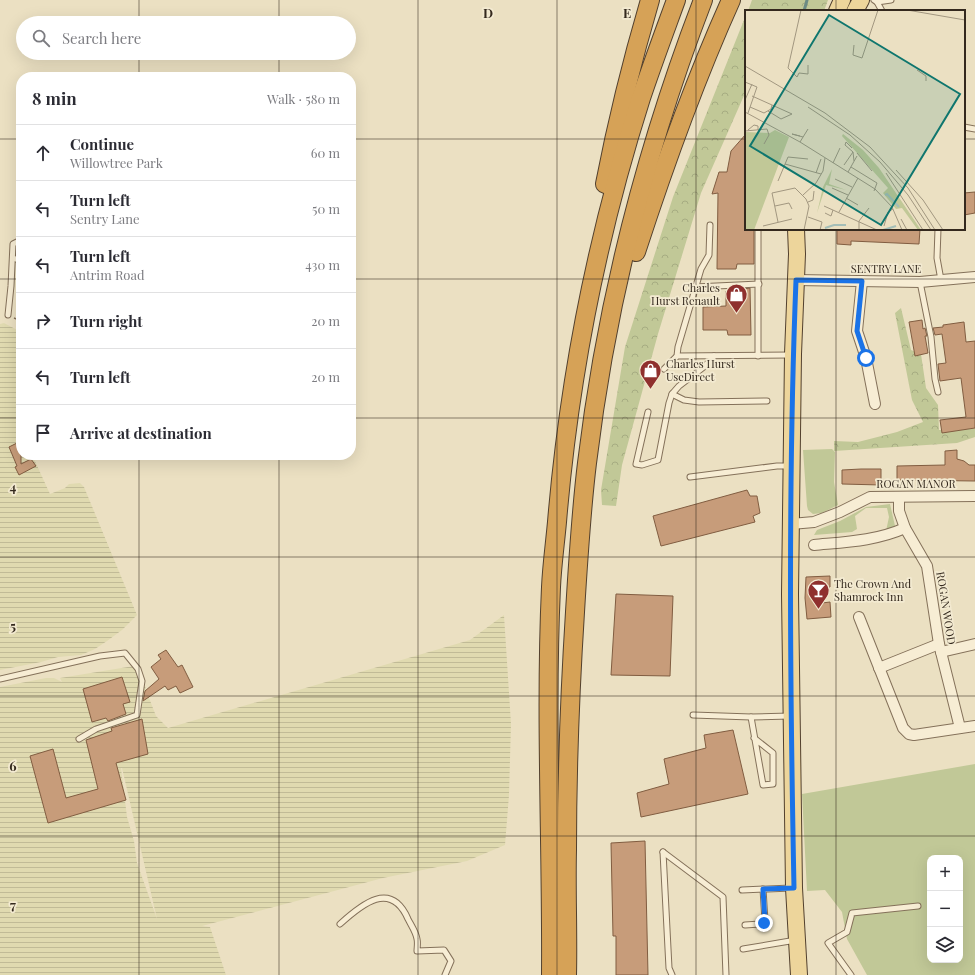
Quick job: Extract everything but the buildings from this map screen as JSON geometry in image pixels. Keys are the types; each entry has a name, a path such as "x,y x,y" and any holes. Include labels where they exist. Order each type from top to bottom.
{"highway":[{"path":"551,975 548,673 551,584 570,379 575,343 618,118 650,0"},
{"path":"560,487 570,403 585,314 602,241 641,98 676,0"},
{"path":"568,975 568,760 578,552 587,462 600,373 615,295 634,211 659,126 703,0"},
{"path":"587,462 607,359 626,283 655,193 680,124 712,43 731,0"}],"main road":[{"path":"837,10 842,0"},
{"path":"855,10 860,0"},
{"path":"796,230 797,254 793,354 791,524 791,716 794,888 799,975"},
{"path":"797,254 802,230"}],"street":[{"name":"SENTRY LANE","path":"796,280 920,282 975,277"},
{"path":"862,281 857,331 866,358 875,404"},
{"name":"ROGAN MANOR","path":"791,524 814,522 840,512 870,497 975,496"},
{"name":"ROGAN WOOD","path":"900,497 899,511 905,528 927,566 940,648 960,728"},
{"path":"814,546 869,540 905,528"},
{"path":"859,617 903,728 909,734 914,735 975,726"},
{"path":"879,668 940,648 975,644"}],"lane":[{"path":"881,10 876,1 891,0"},
{"path":"965,127 975,129"},
{"path":"664,369 677,356 678,346 695,287 701,269 709,255 710,225"},
{"path":"758,230 758,356"},
{"path":"938,230 937,258 941,280"},
{"path":"8,315 13,244 16,242"},
{"path":"12,258 16,259"},
{"path":"920,282 931,337 935,379 938,392"},
{"path":"695,287 759,284"},
{"path":"677,356 758,356 793,354"},
{"path":"648,412 636,464 642,465 658,460 672,394 679,386 705,366 714,356"},
{"path":"672,394 684,400 699,402 767,401"},
{"path":"690,477 777,466 792,466"},
{"path":"0,679 100,656 126,653 138,669 142,681 137,715 96,729 79,739"},
{"path":"693,715 751,717 791,716"},
{"path":"751,717 754,738 763,785 773,784 773,753 754,738"},
{"path":"672,975 669,968 663,852 723,897 726,975"},
{"path":"742,890 794,888"},
{"path":"745,926 760,924 765,921 763,889"},
{"path":"340,924 353,912 375,899 392,899 404,908 417,939 417,951 444,950 451,961 446,975"},
{"path":"851,975 828,943 847,932 852,913 918,906"},
{"path":"742,949 797,940"}],"shaded area":[{"path":"4,323 16,329 16,460 34,460 50,494 65,488 69,484 80,483 84,487 137,615 122,630 107,641 95,649 81,655 58,657 0,670 0,324"},
{"path":"504,615 511,724 509,795 505,845 467,861 383,878 202,926 210,927 226,975 0,975 0,687 46,678 54,678 62,682 60,678 140,665 146,690 156,716 168,728 470,640","holes":["122,768 157,919 137,863 134,841 127,817"]}],"green space":[{"path":"752,0 828,0 824,10 748,10"},
{"path":"745,17 745,93 701,193 658,334 622,465 616,506 602,505 601,490 625,347 673,197"},
{"path":"901,308 911,350 921,354 926,388 938,405 939,430 975,428 975,437 957,443 834,451 834,441 858,442 897,432 923,422 912,400 895,313"},
{"path":"832,449 835,452 834,482 838,505 822,513 813,514 808,510 807,506 803,450"},
{"path":"890,504 895,526 886,531 889,517 887,508 866,508 855,516 857,529 852,532 814,535 817,530 840,521 866,507"},
{"path":"975,764 975,975 867,975 847,939 842,912 825,890 807,891 802,794"}],"waterway":[{"path":"804,10 807,0"}],"place":[{"name":"Charles Hurst Renault","path":"736,314"},
{"name":"Charles Hurst UseDirect","path":"651,390"},
{"name":"The Crown And Shamrock Inn","path":"818,610"}],"route":[{"path":"764,923 763,889 794,888 790,594 793,354 796,280 862,281 857,331 866,358"}]}
